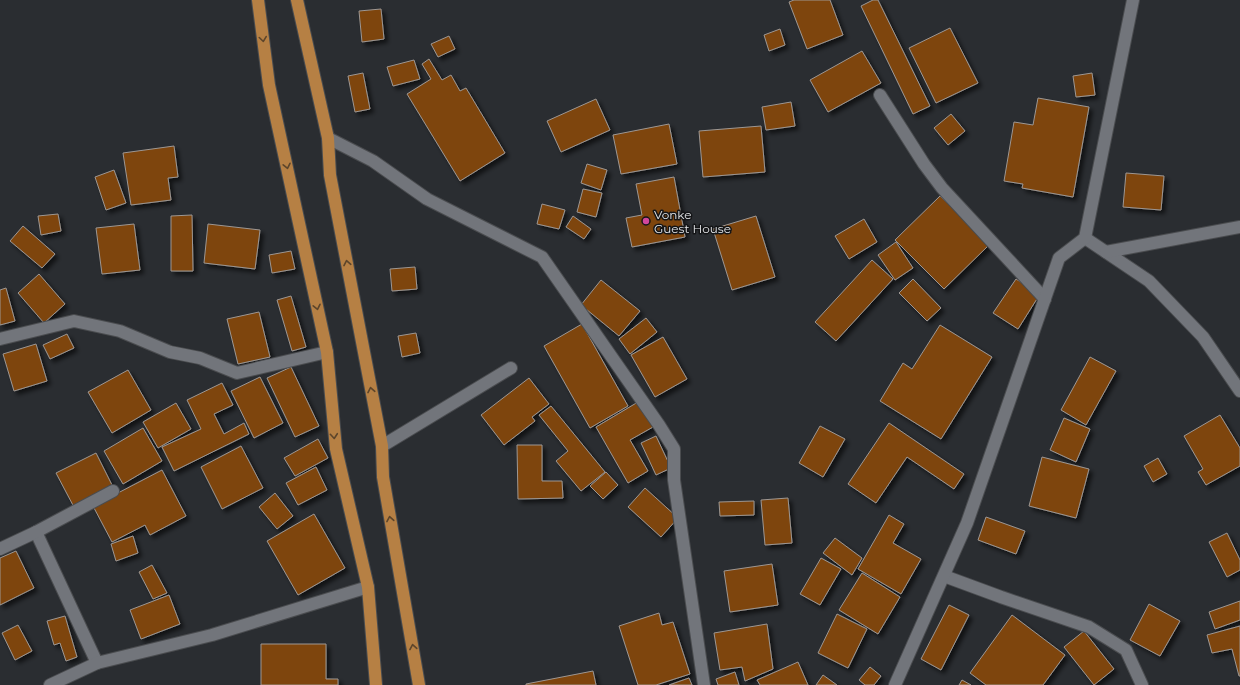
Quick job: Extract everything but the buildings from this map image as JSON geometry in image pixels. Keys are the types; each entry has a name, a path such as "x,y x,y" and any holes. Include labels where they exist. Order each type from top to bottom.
{"main road":[{"path":"258,0 269,85 327,352 336,449 368,587 376,685"},
{"path":"296,0 328,138 330,175 382,446 382,477 419,685"}],"street":[{"path":"895,685 967,523 1059,258 1085,238 1133,0"},
{"path":"880,95 924,164 942,188 1045,299"},
{"path":"328,138 373,161 427,199 542,257 659,425 674,449 674,480 704,685"},
{"path":"1106,252 1240,227"},
{"path":"1085,238 1149,281 1203,336 1240,390"},
{"path":"0,338 74,321 120,331 170,352 200,358 237,373 327,352"},
{"path":"382,446 511,368"},
{"path":"0,549 36,532 113,491"},
{"path":"36,532 97,664"},
{"path":"944,576 1089,627 1126,650 1142,685"},
{"path":"50,685 97,664 212,635 368,587"}],"place":[{"name":"Vonke Guest House","path":"646,221"}]}
